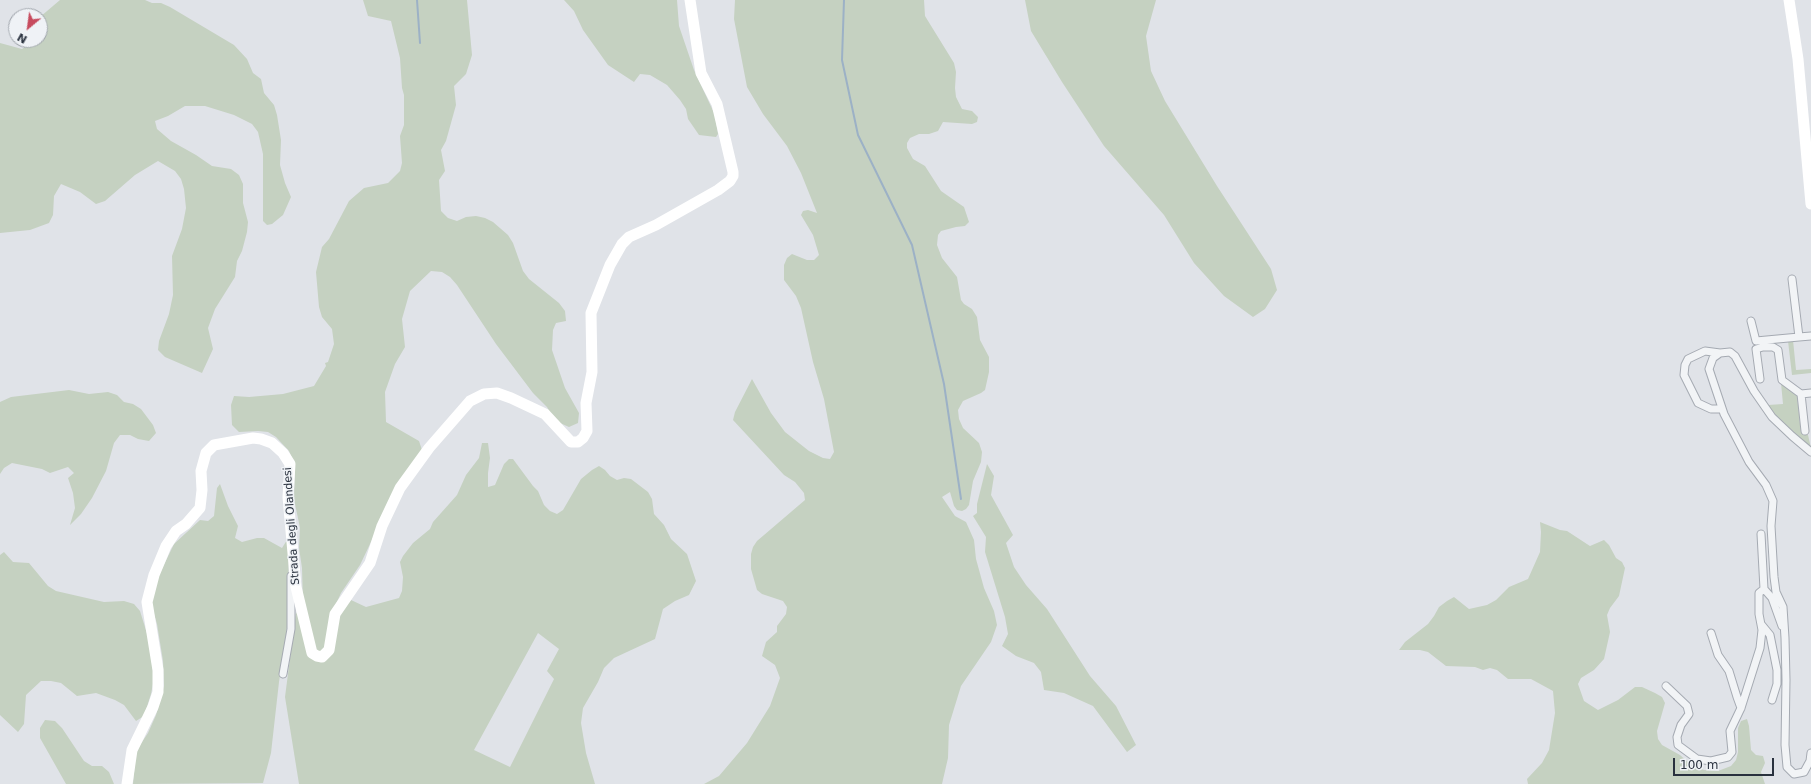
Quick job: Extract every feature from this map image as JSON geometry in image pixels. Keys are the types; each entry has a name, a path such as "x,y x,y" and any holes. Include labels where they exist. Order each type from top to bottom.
{"main road":[{"name":"Strada degli Olandesi","path":"127,784 132,750 153,707 158,692 158,670 147,602 154,575 166,546 176,531 186,524 200,508 202,490 201,471 206,453 214,445 253,438 261,439 272,443 290,464 288,497 296,587 312,653 322,657 329,650 335,614 370,563 382,526 400,488 429,448 470,402 484,394 497,393 545,414 571,442 578,442 583,438 586,431 586,407 592,372 590,319 602,283 610,265 622,244 629,237 656,225 718,190 730,181 734,172 717,104 701,73 690,0"},
{"path":"1789,0 1798,60 1811,204"}],"street":[{"path":"1792,278 1799,337"},
{"path":"1751,322 1756,341 1811,336"},
{"path":"1760,379 1756,349 1763,347 1774,347 1778,350 1782,380 1801,394 1811,393"},
{"path":"1722,409 1711,409 1698,403 1684,375 1685,365 1688,359 1706,351 1730,352 1735,356 1743,368 1754,391 1772,416 1811,452"},
{"path":"1720,352 1713,358 1709,369 1722,409 1748,462 1766,485 1773,501 1771,526 1774,577 1776,592 1783,607 1786,680 1785,746 1787,767 1794,774 1804,772 1810,761 1811,753"},
{"path":"1801,394 1805,431"},
{"path":"1761,534 1764,589 1772,598 1776,613 1784,632"},
{"path":"283,674 291,629 290,581 294,562"},
{"path":"1666,686 1687,706 1689,714 1681,725 1677,736 1678,745 1697,759 1705,761 1728,757 1732,752 1730,731 1742,708 1760,648 1762,630 1758,609 1759,593 1764,589"},
{"path":"1760,624 1770,635 1777,670 1776,684 1772,700"},
{"path":"1712,634 1718,655 1729,671 1736,697 1742,708"}],"green space":[{"path":"60,0 145,0 152,3 161,3 234,45 247,59 253,73 261,79 264,93 274,105 281,140 280,165 291,197 283,215 272,224 267,225 263,221 263,154 258,132 252,124 234,115 205,106 185,106 168,116 155,121 157,129 171,141 212,166 231,169 239,175 243,184 243,203 248,222 247,232 242,251 237,261 235,277 215,309 208,328 213,349 202,373 165,357 158,350 159,341 169,314 173,295 172,256 182,229 186,208 184,189 181,179 175,171 158,161 135,175 105,201 96,204 80,192 61,184 54,196 53,215 49,223 30,230 0,233 0,43 8,45 8,48 48,48 48,10"},
{"path":"363,0 467,0 472,55 466,74 454,86 456,105 446,141 441,150 445,171 439,180 441,211 448,218 457,221 466,217 476,216 493,222 508,235 513,243 523,271 529,279 559,303 565,311 566,321 556,323 553,330 552,350 565,388 579,413 578,423 569,427 560,423 552,416 547,407 533,393 496,344 457,285 450,277 442,272 431,271 410,291 402,319 405,347 395,364 385,392 386,422 419,441 422,450 380,523 360,565 341,593 330,617 351,600 366,607 399,598 402,591 403,577 400,562 403,556 413,543 430,529 433,522 457,495 466,475 479,458 482,443 488,443 490,458 488,487 495,485 504,464 509,459 513,459 538,491 544,505 550,511 557,514 563,510 581,479 599,466 617,480 624,478 631,479 648,492 652,499 654,514 664,525 671,539 687,554 696,581 689,595 675,601 663,609 655,639 614,658 604,668 583,708 581,723 586,753 595,784 299,784 285,697 296,612 311,642 303,605 302,568 299,548 300,528 294,499 295,465 289,451 276,437 268,432 239,432 232,425 231,405 234,396 249,397 283,394 314,386 326,366 325,363 328,362 334,344 332,329 322,317 319,307 316,272 322,247 329,239 349,201 364,188 388,183 400,171 402,163 400,136 404,125 404,95 402,88 400,58 391,21 368,16","holes":["538,633 559,649 547,671 554,679 510,767 474,750"]},
{"path":"564,0 677,0 679,26 694,70 715,115 718,134 716,137 699,135 688,119 686,109 667,85 650,75 640,74 634,82 608,65 583,30 574,11"},
{"path":"735,0 924,0 925,16 954,63 956,72 956,97 962,109 972,111 978,117 977,122 972,124 943,122 938,131 929,134 919,134 910,138 907,143 907,148 913,159 925,166 941,191 964,207 969,222 965,226 941,231 938,235 937,245 942,258 957,277 961,300 972,309 977,317 980,340 989,357 989,372 985,390 963,401 958,410 959,419 963,428 979,443 982,452 981,462 973,481 969,505 962,511 957,510 954,506 950,492 942,497 955,516 966,522 974,540 976,559 984,588 994,611 997,625 991,642 961,686 949,725 948,758 942,784 704,784 719,776 747,743 770,706 780,678 775,665 762,656 766,642 777,632 777,626 786,614 787,607 783,601 762,594 757,590 751,569 751,554 757,541 805,500 804,493 795,482 784,475 733,420 735,412 752,379 771,413 785,432 809,451 823,458 830,459 834,452 824,399 813,362 801,308 796,296 784,280 784,265 787,258 792,254 807,260 814,260 819,255 813,235 801,215 803,211 808,210 817,213 801,173 787,146 763,114 747,87 734,19"},
{"path":"1025,0 1156,0 1146,36 1151,71 1165,101 1217,186 1271,269 1277,290 1265,309 1253,317 1224,296 1194,263 1164,215 1104,146 1062,82 1031,31"},
{"path":"1793,340 1796,370 1811,369 1811,373 1792,375 1788,341"},
{"path":"1781,383 1797,396 1801,433 1808,435 1811,448 1780,421 1768,405 1783,404"},
{"path":"69,390 89,394 108,392 117,395 124,402 133,404 141,409 153,425 156,433 149,441 138,439 130,435 120,435 114,443 106,471 92,498 81,514 70,525 75,508 73,493 68,478 74,473 68,467 50,473 42,469 12,463 4,468 0,474 0,402 11,397"},
{"path":"987,464 994,476 991,495 1013,535 1006,543 1014,567 1026,585 1047,609 1090,676 1116,706 1136,745 1127,752 1093,706 1064,693 1044,690 1041,672 1034,663 1016,656 1002,646 1008,634 1005,617 985,552 986,537 973,516 977,513 977,504"},
{"path":"220,484 228,506 238,526 235,538 242,542 257,538 264,538 282,548 287,540 289,551 287,628 271,753 263,783 133,784 136,751 148,733 156,715 164,686 163,661 157,624 151,604 159,575 174,544 200,520 208,521 214,516 217,488"},
{"path":"1540,522 1560,530 1567,531 1590,546 1604,540 1625,568 1619,596 1610,608 1607,615 1610,632 1604,659 1594,670 1581,678 1578,684 1584,701 1598,710 1618,700 1635,687 1642,687 1662,697 1665,703 1657,731 1658,739 1662,745 1680,755 1691,765 1704,770 1718,771 1731,766 1736,760 1738,752 1738,728 1741,721 1747,719 1751,750 1756,755 1763,756 1765,763 1761,772 1765,784 1528,784 1527,779 1542,763 1549,750 1555,713 1553,691 1531,679 1508,679 1497,670 1490,668 1483,670 1475,667 1446,666 1428,652 1420,650 1399,650 1405,642 1428,624 1439,607 1454,597 1469,609 1487,605 1496,600 1509,587 1528,579 1540,552"},
{"path":"4,552 13,562 29,563 48,586 56,591 104,602 124,601 134,604 140,611 149,640 154,679 144,716 136,721 124,705 115,700 96,693 77,696 61,683 51,681 41,681 26,695 24,724 18,732 0,715 0,555"},
{"path":"45,720 55,721 62,728 84,761 92,766 102,766 109,772 114,784 66,784 40,738 40,728"}],"waterway":[{"path":"417,0 420,43"},
{"path":"844,0 842,60 858,135 912,245 944,384 961,499"}]}
